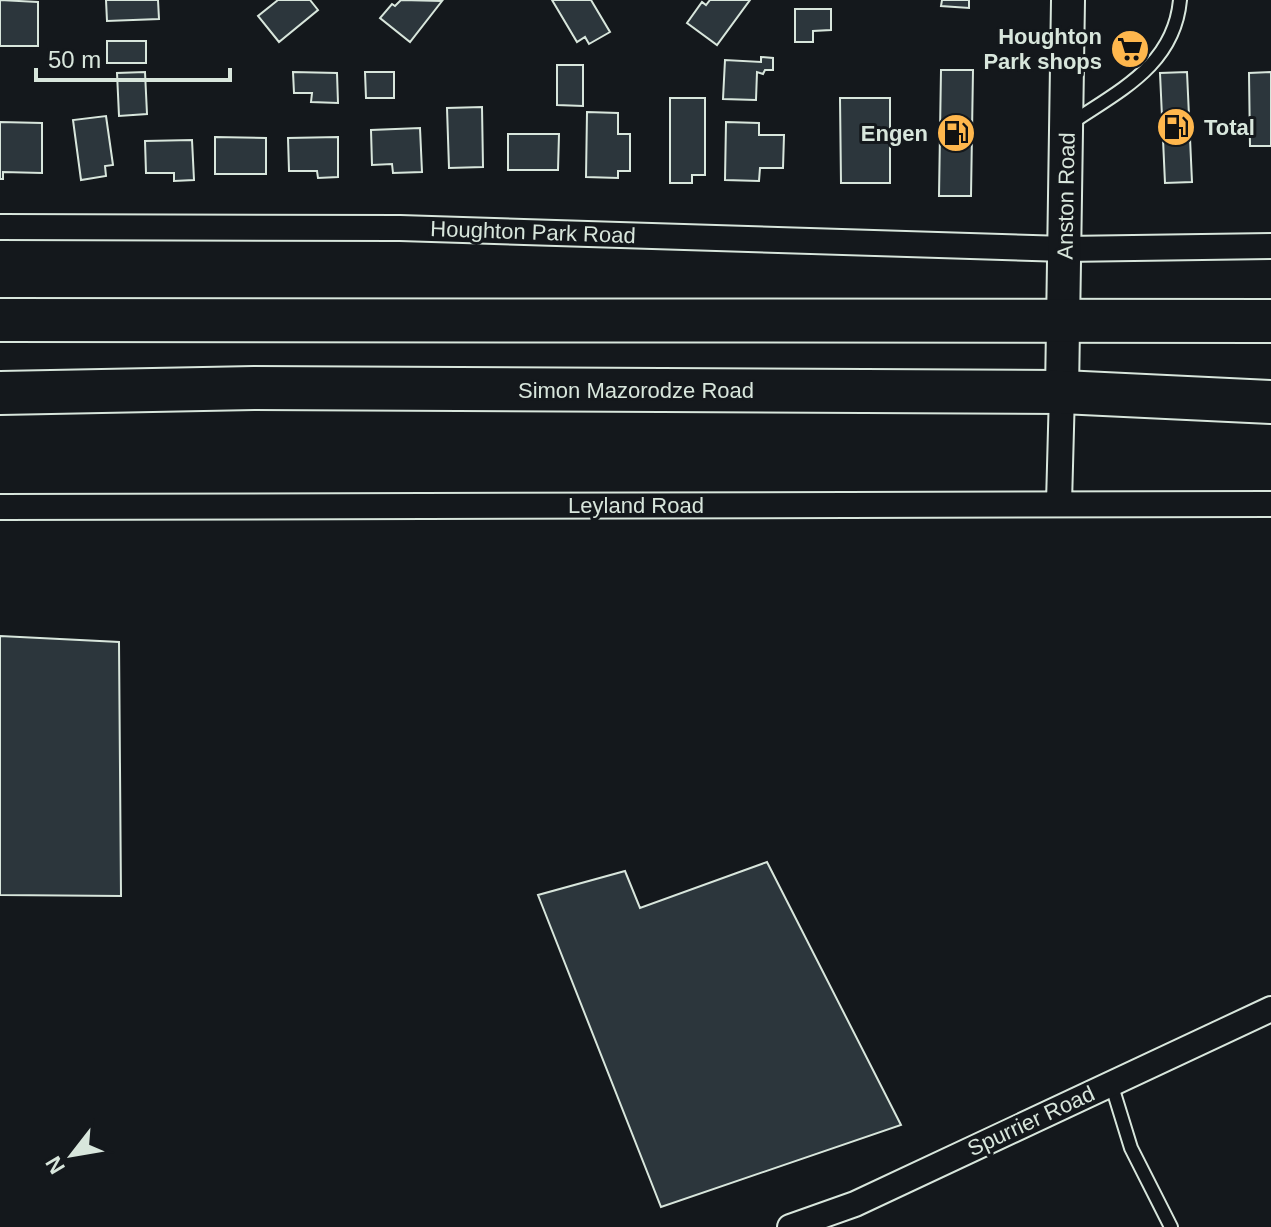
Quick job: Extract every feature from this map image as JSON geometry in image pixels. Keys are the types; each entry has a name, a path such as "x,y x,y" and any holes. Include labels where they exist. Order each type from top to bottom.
{"highway":[{"path":"0,320 1271,321"},
{"name":"Simon Mazorodze Road","path":"0,393 254,388 1062,392 1271,402"}],"main road":[{"name":"Anston Road","path":"1062,392 1068,0"}],"street":[{"name":"Houghton Park Road","path":"0,227 400,228 1065,249 1271,246"},
{"path":"1059,503 1062,392"},
{"name":"Leyland Road","path":"0,507 1271,504"},
{"name":"Spurrier Road","path":"790,1227 855,1204 1271,1009"}],"lane":[{"path":"1067,126 1137,81 1170,39 1180,0"},
{"path":"1111,1083 1131,1148 1171,1227"}],"building":[{"path":"0,0 38,2 38,46 0,46"},
{"path":"106,0 158,0 159,19 107,21"},
{"path":"278,0 310,0 318,10 279,42 258,16"},
{"path":"401,0 442,1 410,42 380,18 392,4 395,6"},
{"path":"552,0 591,0 610,32 589,44 585,37 577,42"},
{"path":"710,0 750,0 717,45 687,23 702,2 706,5"},
{"path":"942,0 969,0 969,8 941,6"},
{"path":"795,9 831,9 831,30 813,31 813,42 795,42"},
{"path":"107,41 146,41 146,63 107,63"},
{"path":"761,57 773,58 773,70 765,70 763,74 757,72 756,100 723,99 725,60 761,62"},
{"path":"557,65 583,65 583,106 557,105"},
{"name":"Engen","path":"941,70 973,70 971,196 939,196"},
{"path":"145,72 147,114 119,116 117,73"},
{"path":"293,72 337,73 338,103 311,102 312,93 294,93"},
{"path":"365,72 394,72 394,98 366,98"},
{"name":"Total","path":"1187,72 1192,182 1165,183 1160,73"},
{"path":"1271,72 1271,146 1250,146 1249,73"},
{"path":"670,98 705,98 705,175 692,175 692,183 670,183"},
{"path":"840,98 890,98 890,183 841,183"},
{"path":"482,107 483,167 449,168 447,108"},
{"path":"587,112 618,113 618,134 630,134 630,171 618,171 618,178 586,177"},
{"path":"106,116 113,165 105,166 106,176 81,180 73,120"},
{"path":"0,122 42,123 42,173 3,172 3,179 0,179"},
{"path":"726,122 759,123 759,135 784,135 783,168 760,168 759,181 725,180"},
{"path":"420,128 422,172 393,173 392,164 372,165 371,130"},
{"path":"508,134 559,134 558,170 508,170"},
{"path":"215,137 266,138 266,174 215,174"},
{"path":"338,137 338,177 318,178 317,171 289,171 288,138"},
{"path":"192,140 194,180 174,181 174,173 146,173 145,141"},
{"path":"0,636 119,642 121,896 0,895"},
{"path":"767,862 901,1125 661,1207 538,895 625,871 640,908"}],"place":[{"name":"Houghton Park shops","path":"1130,49"},
{"name":"Total","path":"1176,127"},
{"name":"Engen","path":"956,133"}]}
